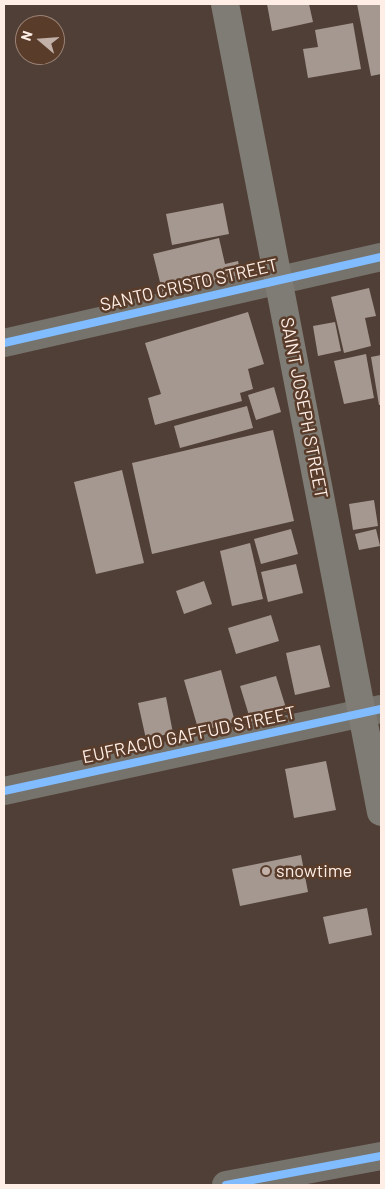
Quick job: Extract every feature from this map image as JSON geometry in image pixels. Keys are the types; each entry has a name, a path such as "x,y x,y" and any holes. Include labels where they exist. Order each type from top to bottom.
{"main road":[{"name":"SAINT JOSEPH STREET","path":"225,4 279,280 371,711 381,812"}],"street":[{"name":"SANTO CRISTO STREET","path":"4,343 381,257"},
{"name":"EUFRACIO GAFFUD STREET","path":"4,791 371,711"},
{"path":"226,1185 381,1156"}],"building":[{"path":"267,4 309,4 313,22 272,31"},
{"path":"357,4 381,4 381,74 371,76"},
{"path":"353,23 361,69 308,78 303,49 318,47 315,30"},
{"path":"223,203 229,234 172,245 166,214"},
{"path":"219,238 225,264 238,261 241,275 163,294 153,254"},
{"path":"369,288 376,316 365,318 371,346 344,353 331,297"},
{"path":"248,312 264,364 248,369 253,389 240,393 242,401 155,425 148,398 161,394 145,343"},
{"path":"335,322 341,351 318,356 313,326"},
{"path":"366,354 374,398 344,404 334,361"},
{"path":"381,355 381,405 379,405 371,357"},
{"path":"274,387 281,412 256,420 248,395"},
{"path":"247,406 253,428 180,448 174,426"},
{"path":"273,430 294,521 152,554 132,463"},
{"path":"122,470 144,563 96,574 74,482"},
{"path":"374,500 378,526 353,530 349,504"},
{"path":"291,529 298,554 261,564 254,539"},
{"path":"376,529 380,546 359,550 355,534"},
{"path":"250,543 263,599 232,606 220,551"},
{"path":"296,564 303,593 268,602 261,572"},
{"path":"204,581 212,604 184,614 176,591"},
{"path":"271,615 279,641 236,654 228,628"},
{"path":"320,645 330,687 295,695 286,653"},
{"path":"221,670 235,722 199,732 184,680"},
{"path":"276,676 287,711 251,722 240,686"},
{"path":"166,697 173,733 146,739 138,703"},
{"path":"326,761 336,810 294,818 285,769"},
{"path":"301,855 308,892 240,906 232,869"},
{"path":"367,908 372,935 329,944 323,917"}],"cycle path":[{"path":"4,343 381,257"},
{"path":"4,791 381,709"},
{"path":"226,1185 381,1156"}],"place":[{"name":"snowtime","path":"266,871"}]}
